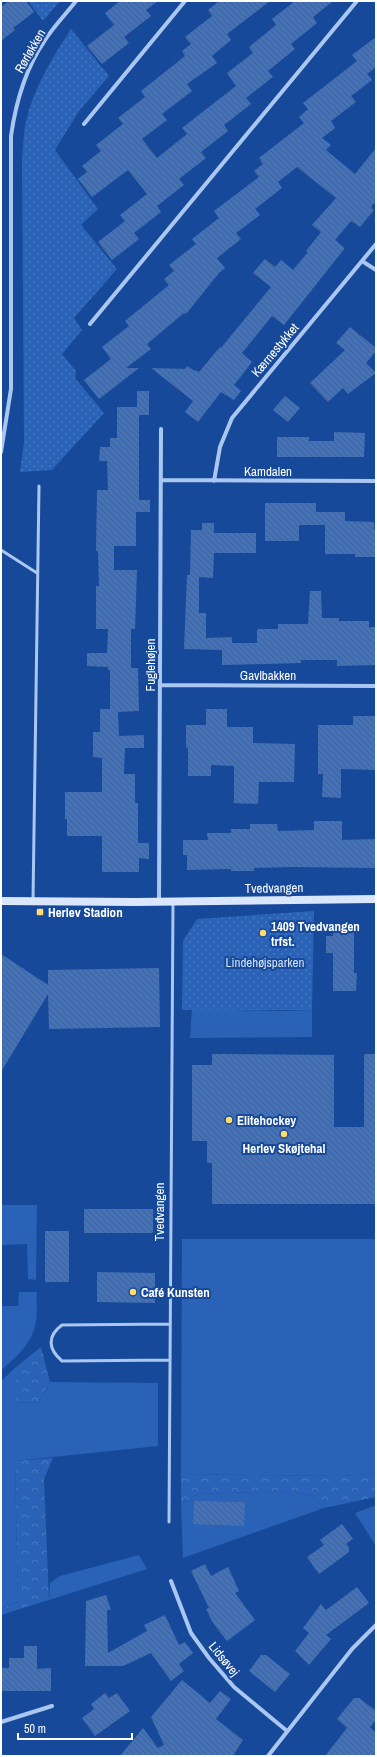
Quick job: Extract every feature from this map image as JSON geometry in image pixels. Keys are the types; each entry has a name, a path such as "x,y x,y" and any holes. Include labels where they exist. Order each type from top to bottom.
{"street":[{"name":"Rørløkken","path":"1,452 11,389 11,136 16,104 27,73 42,44 76,1"},
{"path":"84,124 185,1"},
{"path":"90,324 357,1"},
{"name":"Kærnestykket","path":"214,481 220,447 232,418 376,244"},
{"path":"362,260 376,270"},
{"name":"Fuglehøjen","path":"159,902 161,429"},
{"name":"Kamdalen","path":"161,480 376,481"},
{"name":"Gavlbakken","path":"160,685 376,686"},
{"name":"Tvedvangen","path":"1,901 173,902 376,899"},
{"name":"Lidsøvej","path":"171,1581 191,1633 209,1658 234,1687 287,1731"},
{"path":"268,1756 352,1649 376,1625"},
{"path":"1,1722 52,1706"}],"lane":[{"path":"33,901 39,486"},
{"path":"1,550 37,573"},
{"name":"Tvedvangen","path":"169,1522 173,902"},
{"path":"170,1324 62,1325 55,1330 51,1338 51,1348 55,1355 62,1361 170,1360"}],"green space":[{"path":"28,1 60,1 43,21"},
{"path":"71,29 109,76 79,111 55,150 98,209 81,225 117,269 74,318 82,330 62,354 76,371 75,378 104,413 52,470 20,472 24,442 22,160 24,134 32,100 50,63"},
{"name":"Lindehøjsparken","path":"314,911 312,1010 182,1010 183,941 197,919"},
{"path":"192,1009 285,1011 312,1010 312,1037 190,1038"},
{"path":"1,1205 37,1205 36,1280 28,1279 27,1244 1,1245"},
{"path":"182,1239 376,1239 376,1473 343,1476 181,1474"},
{"path":"19,1292 37,1292 36,1322 33,1333 26,1345 12,1361 1,1370 1,1306 18,1306"},
{"path":"41,1347 50,1382 39,1402 16,1403 16,1367"},
{"path":"16,1367 16,1403 39,1402 50,1382 158,1383 158,1446 15,1461 18,1602 1,1608 1,1381"},
{"path":"53,1458 44,1479 49,1600 1,1615 1,1608 18,1602 15,1461"},
{"path":"376,1473 376,1497 324,1508 313,1496 290,1491 197,1494 181,1505 181,1474 343,1476"},
{"path":"290,1491 313,1496 324,1508 183,1558 181,1505 197,1494"},
{"path":"376,1505 376,1546 355,1513"},
{"path":"139,1555 147,1569 49,1600 50,1583 60,1576"}],"building":[{"path":"9,1 26,1 34,12 13,28 15,30 1,41 1,7"},
{"path":"120,1 158,1 146,10 151,16 124,37 129,43 102,64 87,46 114,25 105,13"},
{"path":"219,1 270,1 227,34 231,40 212,56 217,63 187,84 192,91 162,114 167,120 142,139 157,158 187,134 182,128 236,86 227,73 253,53 249,47 276,25 272,19 295,1 333,1 313,17 317,23 291,44 295,49 268,71 273,77 246,98 251,104 224,125 228,131 201,152 206,158 179,179 184,185 157,206 161,212 134,233 139,239 112,260 98,242 125,221 120,215 147,194 128,170 92,197 78,179 87,172 82,166 101,151 96,145 123,124 118,118 145,97 141,91 185,56 182,51 191,44 185,37 212,16 208,10"},
{"path":"376,37 376,67 367,74 372,80 351,96 356,102 331,121 335,128 322,138 331,145 326,150 355,174 376,148 376,201 371,207 374,210 360,227 351,221 335,240 345,248 284,325 272,316 242,353 252,362 234,385 241,391 234,400 221,392 198,422 185,412 193,401 151,368 185,369 187,366 199,372 220,347 221,348 271,287 253,273 265,259 275,267 281,260 293,270 308,252 306,251 321,232 312,225 336,198 297,167 278,182 282,188 255,209 260,215 236,233 241,239 217,258 225,268 219,273 186,314 184,313 147,344 151,349 126,368 139,368 99,399 84,380 111,359 102,347 129,326 125,321 169,285 164,279 174,271 169,265 196,244 192,239 219,218 214,211 259,177 254,171 263,164 259,158 304,123 299,117 308,109 303,103 357,61 352,55"},
{"path":"350,327 376,348 376,351 366,363 376,373 348,394 343,388 328,402 310,383 345,350 336,343"},
{"path":"137,391 149,391 149,415 139,415 139,500 150,500 150,512 136,512 136,546 114,546 114,570 137,570 135,629 131,629 131,668 138,668 139,711 118,712 119,736 144,735 144,748 125,748 124,774 135,774 135,803 138,803 138,843 149,843 149,859 139,858 139,872 102,872 102,836 67,836 67,819 65,819 65,792 102,792 102,758 93,757 93,732 100,732 100,709 110,709 110,670 108,670 108,667 87,666 87,653 107,653 108,629 96,629 96,586 99,586 98,551 96,551 97,490 108,490 107,461 99,461 100,447 110,447 110,438 117,438 117,407 137,407"},
{"path":"285,396 300,408 288,422 273,410"},
{"path":"334,432 365,433 364,457 277,457 277,437 309,437 309,441 334,441"},
{"path":"265,503 316,503 316,512 345,512 345,521 374,522 374,529 376,529 376,557 355,557 355,554 325,554 325,525 300,525 299,541 265,541"},
{"path":"202,523 214,523 214,533 256,533 256,553 214,553 213,578 199,577 199,613 206,613 206,638 232,637 232,643 257,643 257,629 278,629 278,624 308,624 310,591 321,591 322,618 339,618 339,621 369,621 369,627 376,627 376,665 337,666 337,660 301,660 301,663 222,665 222,650 184,649 187,575 190,575 191,530 202,530"},
{"path":"206,709 227,709 227,727 253,727 253,743 295,744 294,782 259,782 258,804 234,803 234,766 211,765 211,776 188,776 186,725 206,725"},
{"path":"353,716 375,716 376,770 341,769 341,798 322,797 323,774 318,774 318,725 353,725"},
{"path":"314,821 342,821 342,840 376,839 376,868 294,867 254,868 254,871 231,871 231,869 187,870 187,855 183,855 183,840 208,840 207,833 231,833 231,829 250,829 250,824 277,824 278,831 314,830"},
{"path":"333,933 354,933 354,973 357,973 356,991 333,991 333,953 326,953 326,936 333,936"},
{"path":"1,954 48,985 48,970 159,968 160,1027 49,1029 48,994 1,1072"},
{"name":"Herlev Skøjtehal","path":"212,1054 334,1055 334,1127 364,1127 364,1054 376,1054 376,1204 212,1204 212,1163 207,1163 207,1141 192,1141 192,1065 212,1065"},
{"path":"84,1209 153,1209 153,1233 84,1233"},
{"path":"45,1231 69,1231 69,1282 45,1282"},
{"path":"97,1272 155,1273 155,1303 97,1302"},
{"path":"194,1501 245,1502 244,1526 193,1524"},
{"path":"342,1524 353,1539 346,1544 349,1547 349,1552 319,1574 307,1557 324,1545 320,1540"},
{"path":"205,1564 211,1576 228,1567 239,1591 235,1593 255,1620 227,1641 213,1623 206,1609 209,1608 191,1571"},
{"path":"357,1587 369,1603 326,1635 331,1639 309,1665 295,1651 309,1633 303,1628 321,1604 326,1610"},
{"path":"106,1595 111,1610 107,1610 108,1653 147,1631 144,1625 165,1615 179,1645 185,1642 193,1653 179,1664 184,1671 171,1681 151,1653 123,1666 85,1666 86,1601"},
{"path":"24,1646 37,1646 37,1669 51,1668 51,1691 1,1691 1,1668 9,1668 9,1658 24,1658"},
{"path":"261,1655 266,1655 290,1674 275,1692 249,1671"},
{"path":"182,1680 210,1703 220,1691 231,1699 216,1719 243,1740 233,1756 120,1756 143,1728 158,1748 164,1745 151,1717"},
{"path":"105,1693 109,1698 117,1693 130,1711 95,1736 82,1718 94,1709 91,1704"},
{"path":"354,1698 359,1698 376,1711 376,1720 370,1727 376,1733 376,1756 325,1756 347,1728 337,1719"}],"place":[{"name":"Herlev Stadion","path":"40,912"},
{"name":"1409 Tvedvangen trfst.","path":"263,933"},
{"name":"Elitehockey","path":"229,1120"},
{"name":"Herlev Skøjtehal","path":"284,1134"},
{"name":"Café Kunsten","path":"133,1292"}]}
